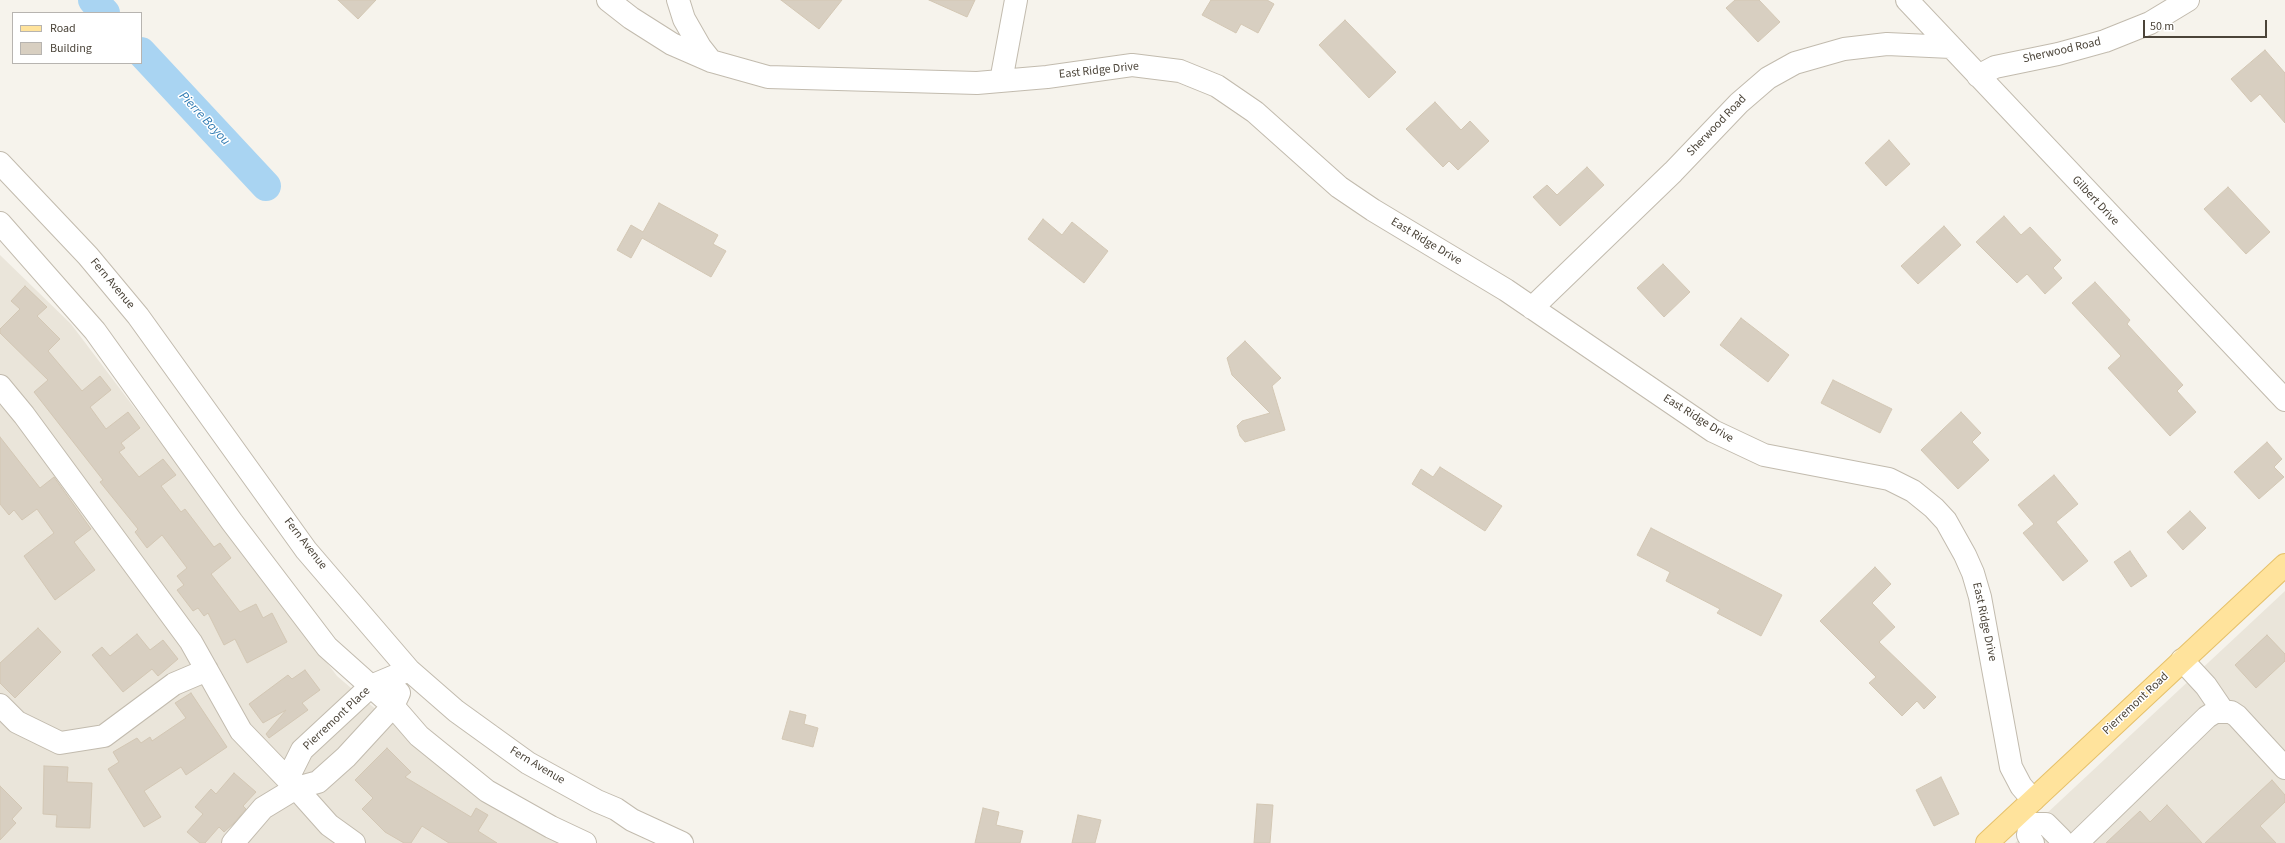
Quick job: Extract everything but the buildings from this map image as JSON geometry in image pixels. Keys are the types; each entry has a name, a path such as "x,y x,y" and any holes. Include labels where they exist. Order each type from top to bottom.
{"main road":[{"name":"Pierremont Road","path":"1987,843 2029,820 2182,660 2285,565"}],"street":[{"name":"East Ridge Drive","path":"608,0 631,18 672,44 711,61 768,76 907,82 1001,81 1132,65 1164,68 1195,76 1217,86 1255,112 1339,186 1372,210 1532,308 1712,431 1746,448 1795,462 1889,479 1913,491 1934,508 1946,521 1973,572 1980,596 2011,767 2021,786 2029,820"},
{"path":"678,0 684,18 700,47 711,61"},
{"path":"1001,81 1016,0"},
{"name":"Gilbert Drive","path":"1907,0 2285,400"},
{"name":"Sherwood Road","path":"1978,76 1995,67 2024,59 2058,54 2105,41 2150,23 2188,0"},
{"name":"Sherwood Road","path":"1532,308 1673,172 1739,103 1768,78 1802,60 1844,49 1894,44 1951,47"},
{"name":"Fern Avenue","path":"0,163 88,256 138,316 306,550 409,670 456,711 528,762 597,801 616,809 632,820 682,843"},
{"path":"0,223 95,331 232,522 327,647 393,706 419,736 487,791 551,827 585,843"},
{"path":"0,386 24,415 191,642 241,731 329,825 354,843"},
{"path":"2182,660 2206,686 2223,711"},
{"path":"0,705 17,722 60,743 104,736 174,684 207,670"},
{"path":"233,843 263,808 296,788 318,782 346,757 393,706 409,670"},
{"name":"Pierremont Place","path":"296,788 291,782 292,772 302,750 371,686 409,670"},
{"path":"2077,843 2207,717 2215,712 2231,712 2237,716 2285,768"},
{"path":"2029,820 2046,824 2061,839 2061,843"}],"shaded area":[{"path":"0,255 71,324 337,676 464,785 558,843 0,843"},
{"path":"2285,591 2285,843 2015,843"}],"waterway":[{"name":"Pierre Bayou","path":"93,0 104,12"},
{"name":"Pierre Bayou","path":"142,53 266,186"}]}
